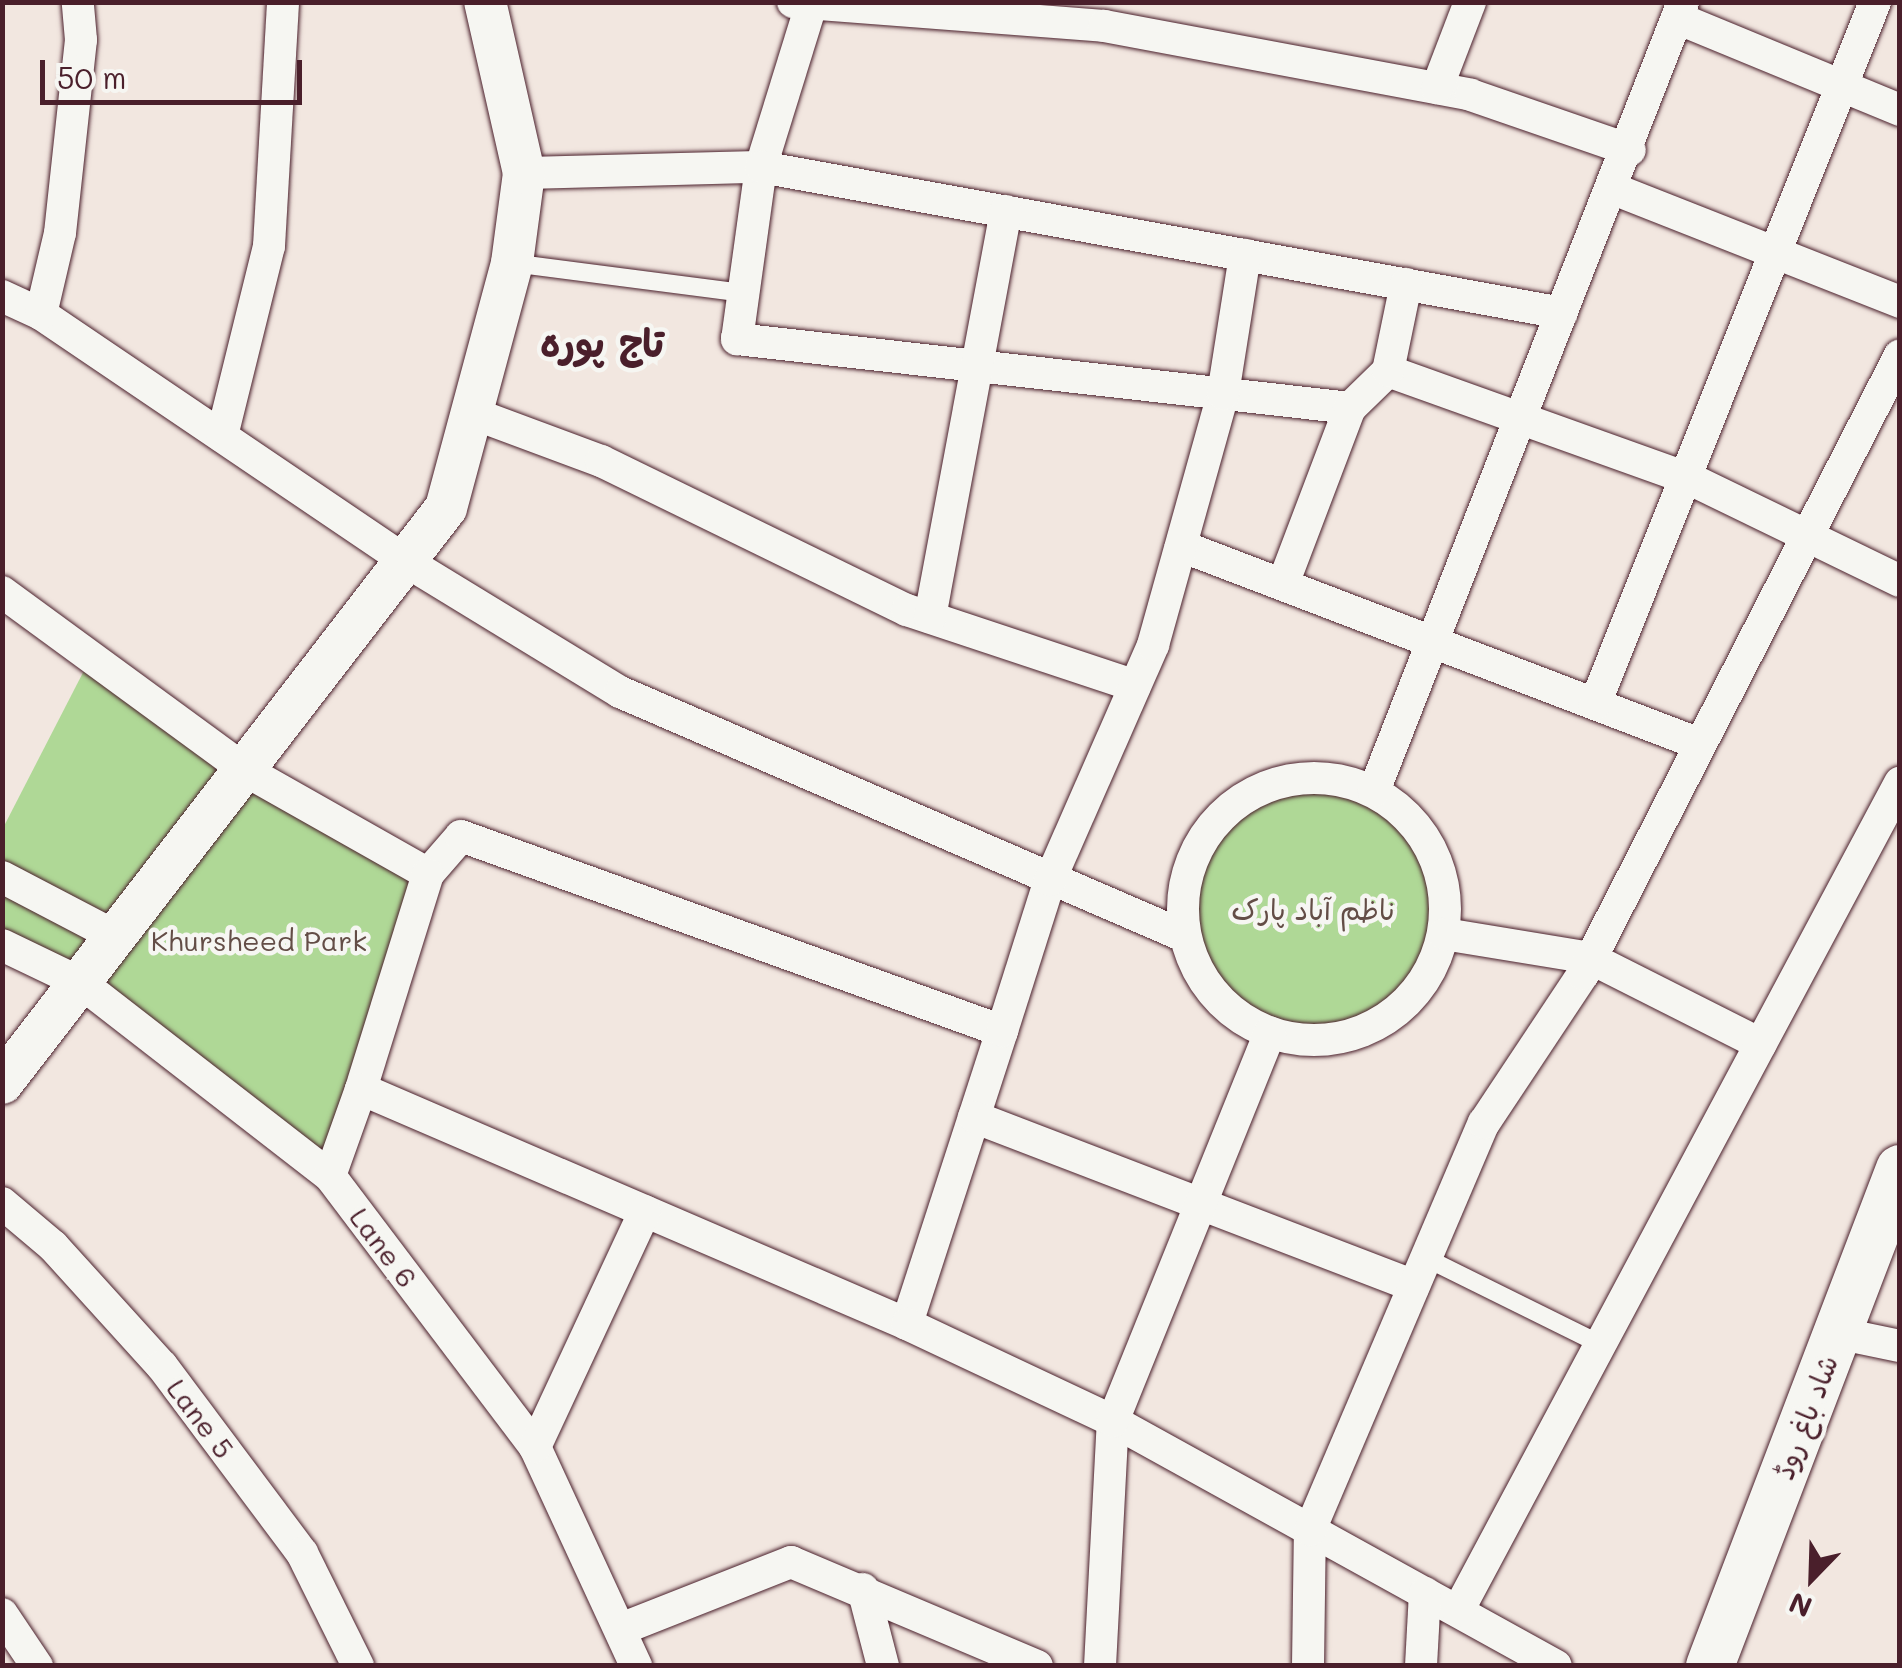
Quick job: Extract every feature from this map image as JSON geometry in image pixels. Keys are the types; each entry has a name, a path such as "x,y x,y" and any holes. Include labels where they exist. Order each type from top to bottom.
{"main road":[{"name":"شاد باغ روڈ","path":"1710,1666 1900,1169"}],"street":[{"path":"41,314 60,234 80,40 78,2"},
{"path":"222,436 269,246 282,2"},
{"path":"2,1084 248,772 446,508 512,263 524,172 484,2"},
{"path":"1438,88 1470,2"},
{"path":"1595,704 1690,479 1875,2"},
{"path":"1350,408 737,339 760,167 806,3 1110,14 1438,88 1630,150"},
{"path":"1374,792 1430,641 1611,188 1630,150 1680,10 1900,110"},
{"path":"524,172 760,167 1562,313"},
{"path":"1611,188 1900,302"},
{"path":"930,617 1006,212"},
{"path":"908,1324 1050,880 1135,686 1181,546 1224,394 1245,255"},
{"path":"1283,584 1350,408 1388,371 1406,284"},
{"path":"2,296 41,314 407,562 620,692 1184,936"},
{"path":"1308,1666 1310,1530 1484,1123 1590,958 1697,743 1900,356"},
{"path":"1388,371 1522,415 1690,479 1808,532 1900,580"},
{"path":"472,413 601,461 930,617 1135,686"},
{"path":"1181,546 1697,743"},
{"path":"2,592 248,772 428,874"},
{"path":"1292,778 1320,778 1374,792 1408,817 1433,851 1445,892 1444,934 1428,976 1386,1018 1360,1032 1316,1041 1270,1033 1231,1012 1201,978 1184,936 1182,893 1193,852 1218,818 1251,792 1292,778"},
{"path":"1458,1611 1900,783"},
{"path":"330,1176 428,874 461,836 1002,1031"},
{"path":"2,877 117,936"},
{"path":"1444,934 1590,958 1760,1044"},
{"name":"Lane 6","path":"2,945 81,982 330,1176 535,1447 636,1666"},
{"path":"1100,1666 1113,1420 1270,1033"},
{"path":"361,1089 908,1324 1113,1420 1556,1666"},
{"path":"974,1117 1201,1204 1420,1272"},
{"name":"Lane 5","path":"2,1203 53,1246 162,1366 302,1552 358,1666"},
{"path":"535,1447 646,1211"},
{"path":"1837,1333 1900,1346"},
{"path":"621,1628 791,1562 864,1589 1037,1666"},
{"path":"864,1589 883,1666"},
{"path":"1421,1666 1426,1593"},
{"path":"2,1614 37,1666"}],"lane":[{"path":"512,263 743,294"},
{"path":"1420,1272 1600,1344"}],"green space":[{"name":"Khursheed Park","path":"91,657 428,874 330,1176 2,945 3,828"},
{"name":"ناظم آباد پارک","path":"1313,777 1339,779 1363,787 1406,815 1434,858 1442,882 1442,934 1434,958 1406,1001 1363,1029 1339,1037 1313,1039 1287,1037 1263,1029 1220,1001 1192,958 1184,934 1182,908 1184,882 1192,858 1220,815 1263,787 1287,779"}],"district":[{"name":"تاج پورہ","path":"602,343"}]}
